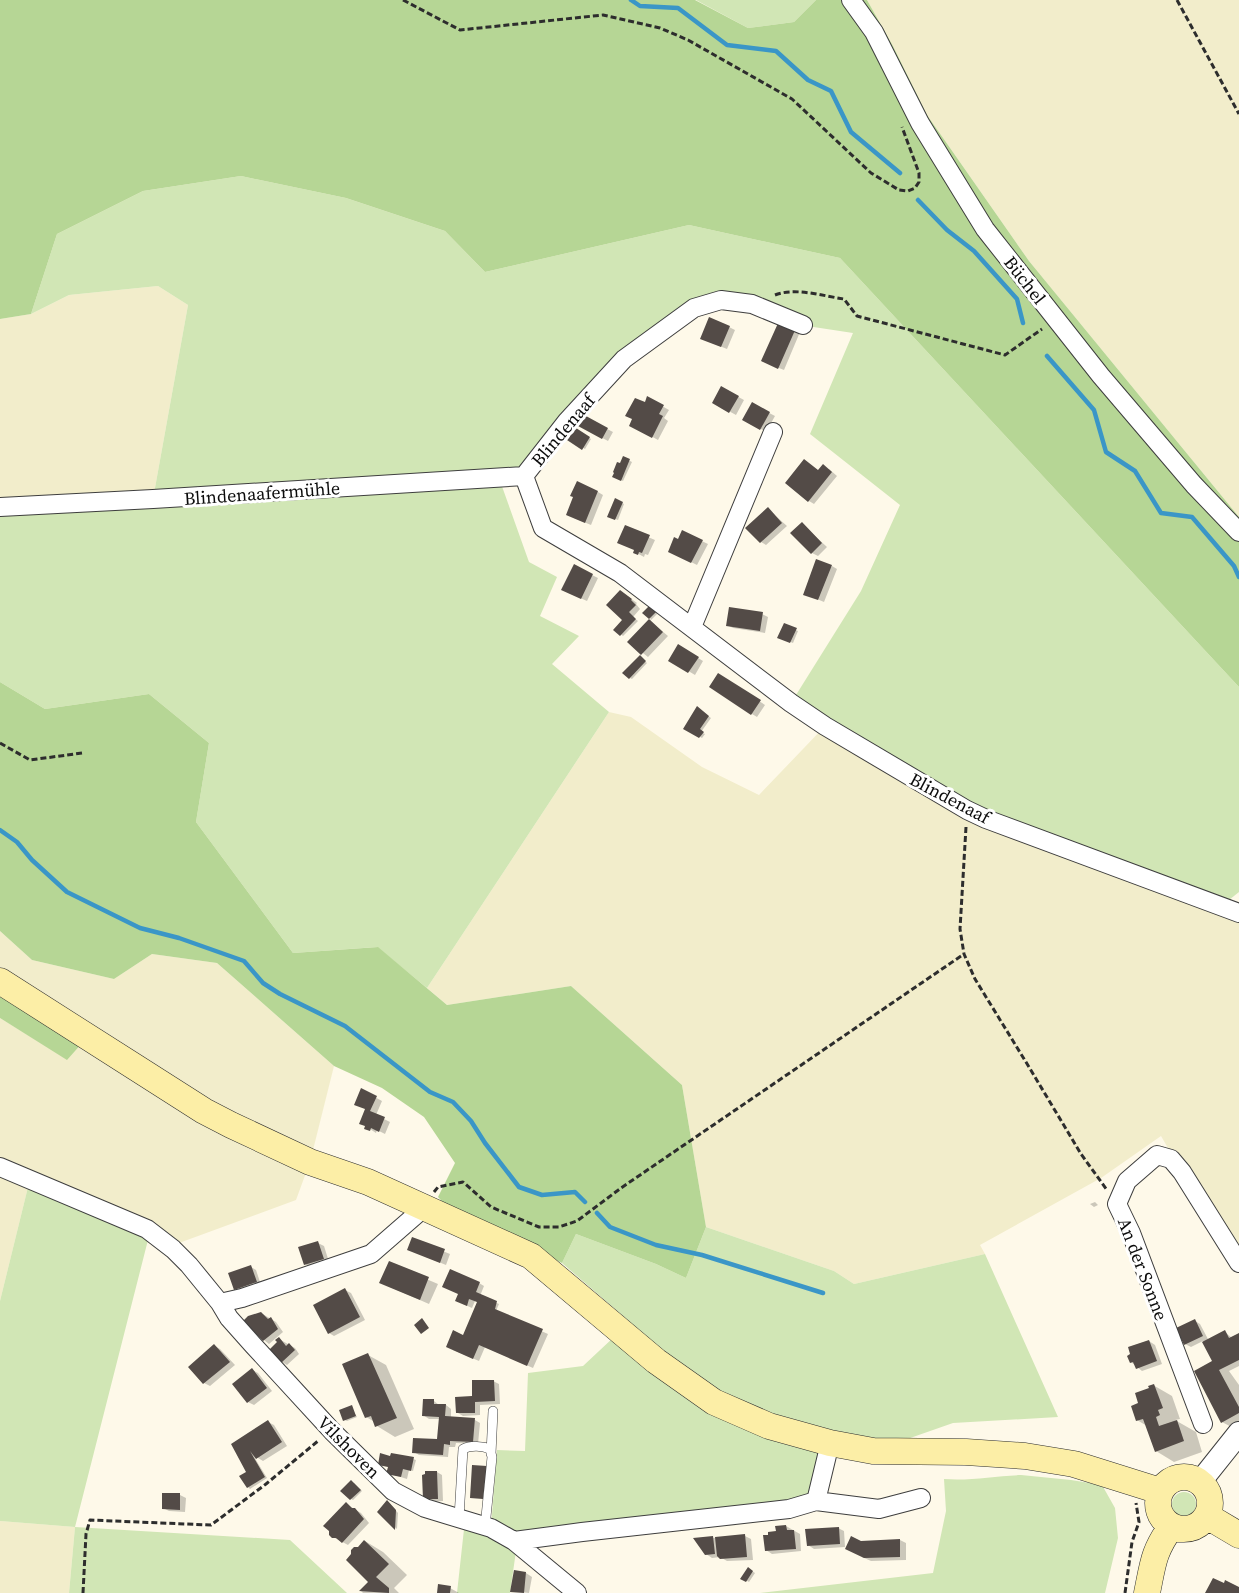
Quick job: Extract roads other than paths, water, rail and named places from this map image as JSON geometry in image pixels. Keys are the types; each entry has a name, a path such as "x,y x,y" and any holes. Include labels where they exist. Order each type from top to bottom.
{"main road":[{"path":"0,981 204,1111 310,1162 368,1182 531,1256 656,1362 714,1402 769,1426 830,1443 873,1451 966,1452 1025,1456 1074,1464 1151,1488 1165,1484 1173,1478 1182,1476 1192,1478 1200,1482 1210,1498 1207,1516 1200,1524 1190,1529 1179,1530 1171,1527 1160,1516 1151,1488"},
{"path":"1207,1516 1239,1535"},
{"path":"1147,1593 1153,1558 1159,1544 1171,1527"}],"street":[{"name":"Büchel","path":"851,0 874,32 920,123 985,229 1056,319 1194,485 1239,532"},
{"name":"Blindenaaf","path":"803,325 752,304 721,300 694,308 624,359 567,422 525,476 543,528 620,573 791,703 825,726 967,810 1007,827 1236,907"},
{"path":"692,627 773,432"},
{"name":"Blindenaafermühle","path":"0,507 153,500 525,476"},
{"name":"An der Sonne","path":"1203,1424 1131,1233 1117,1204 1127,1181 1157,1155 1171,1160 1182,1172 1239,1263"},
{"name":"Vilshoven","path":"0,1167 147,1229 189,1265 220,1303 229,1318 332,1431 393,1491 425,1508 485,1527 514,1542 577,1593"},
{"path":"220,1303 242,1298 371,1254 424,1207"},
{"path":"1200,1482 1239,1433"},
{"path":"816,1501 830,1443"},
{"path":"514,1542 582,1532 789,1509 816,1501 879,1509 921,1498"}],"lane":[{"path":"485,1527 489,1504 493,1411"},
{"path":"459,1518 464,1449 486,1448 490,1449 491,1454"}],"waterway":[{"path":"631,0 640,6 678,8 727,45 776,51 808,80 831,91 851,132 900,173"},
{"path":"918,200 947,230 974,251 1017,299 1023,323"},
{"path":"1047,356 1094,410 1106,452 1135,471 1161,513 1192,517 1234,566 1239,577"},
{"path":"0,830 17,842 32,860 67,892 140,928 179,938 244,961 263,983 280,994 345,1026 430,1092 453,1102 471,1121 519,1187 542,1195 575,1192 585,1202"},
{"path":"597,1213 610,1227 656,1245 702,1255 823,1293"}]}
